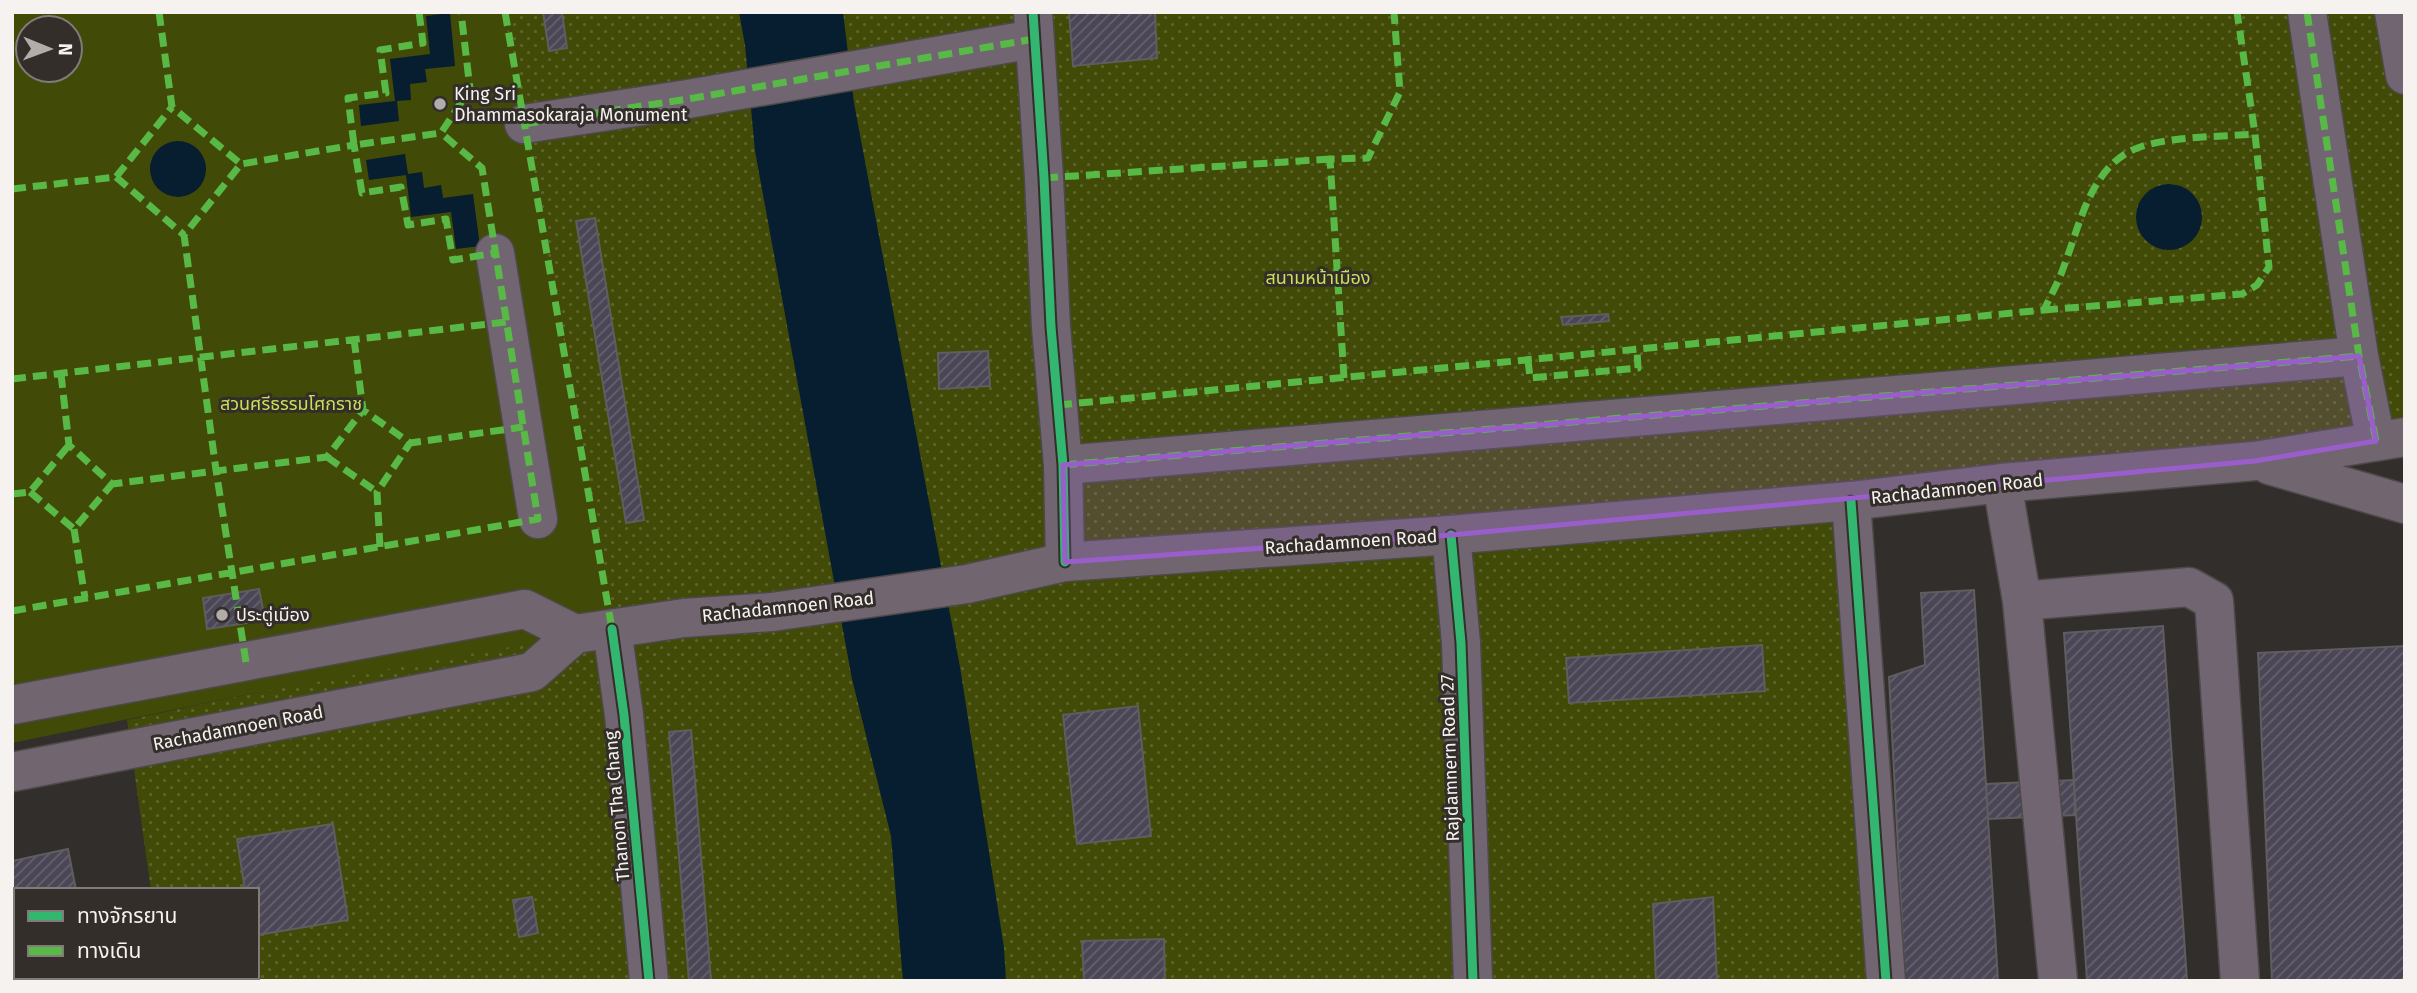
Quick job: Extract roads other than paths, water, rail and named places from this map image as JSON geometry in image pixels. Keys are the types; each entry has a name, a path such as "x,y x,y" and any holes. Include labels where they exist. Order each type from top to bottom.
{"main road":[{"name":"Rachadamnoen Road","path":"12,772 532,672 575,634 684,618 772,612 967,584 1065,562 1451,535 1851,501 2002,483 2255,461 2390,439"},
{"name":"Rachadamnoen Road","path":"2255,461 2398,506"},
{"path":"12,705 525,609 575,634"}],"street":[{"path":"2307,12 2359,356 2390,439"},
{"path":"2394,12 2405,75"},
{"path":"524,124 920,61 1033,26 1051,327 1063,466 1065,562"},
{"path":"495,253 538,519"},
{"path":"1063,466 2359,356"},
{"path":"2002,483 2022,601 2058,981"},
{"path":"1851,501 1886,981"},
{"name":"Rajdamnern Road 27","path":"1451,535 1461,643 1473,981"},
{"path":"2022,601 2189,587 2214,601 2240,981"},
{"name":"Thanon Tha Chang","path":"612,629 624,715 649,981"}],"water":[{"path":"739,12 843,12 854,103 960,667 1004,948 1006,981 903,981 891,836 852,679 755,151 745,45"},
{"path":"450,13 455,66 425,69 427,82 410,84 411,100 397,101 399,121 361,126 359,105 395,101 390,59 430,54 426,16"},
{"path":"172,141 184,141 194,145 202,153 206,169 202,185 194,193 184,197 172,197 162,193 154,185 150,175 150,163 154,153 162,145"},
{"path":"405,154 408,174 422,172 424,188 441,185 443,198 473,194 480,246 456,249 451,212 411,217 406,175 369,180 366,160"},
{"path":"2169,184 2182,186 2192,194 2200,204 2200,230 2192,240 2182,248 2169,250 2156,248 2146,240 2138,230 2136,217 2138,204 2146,194 2156,186"}],"place":[{"name":"King Sri Dhammasokaraja Monument","path":"440,104"},
{"name":"ประตู่เมือง","path":"222,615"}],"park label":[{"name":"สนามหน้าเมือง","path":"1318,278"},
{"name":"สวนศรีธรรมโศกราช","path":"291,404"}]}
